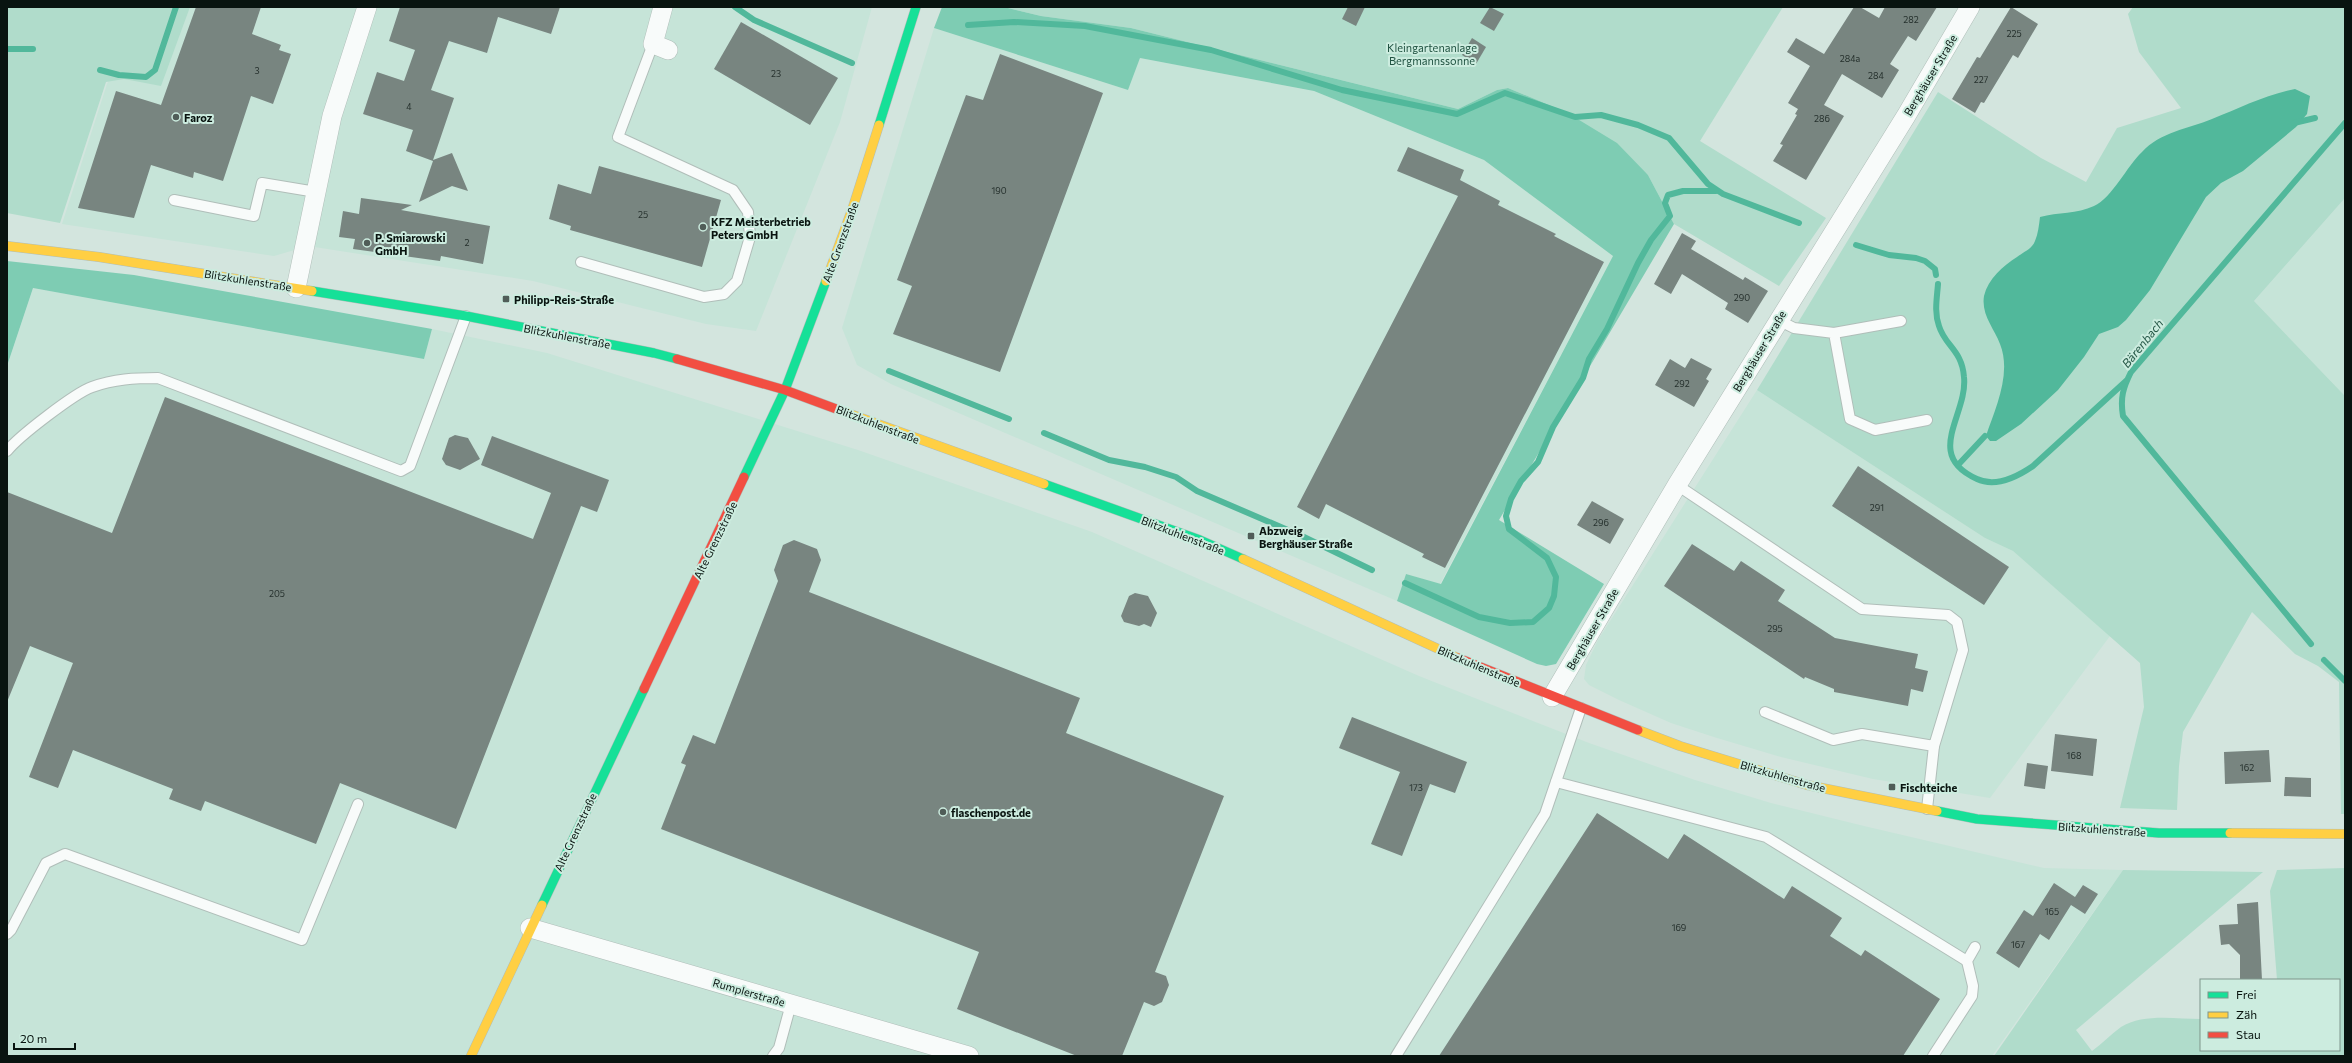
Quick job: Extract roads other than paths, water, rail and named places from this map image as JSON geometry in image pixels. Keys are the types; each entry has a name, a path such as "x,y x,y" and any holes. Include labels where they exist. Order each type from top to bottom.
{"main road":[{"name":"Alte Grenzstraße","path":"471,1056 530,928 785,390 853,207 916,7"},
{"name":"Blitzkuhlenstraße","path":"7,246 296,288 466,316 654,353 785,390 933,445 1200,540 1452,655 1552,697 1680,746 1806,784 1977,819 2159,833 2345,834"}],"street":[{"path":"296,288 332,116 367,7"},
{"path":"661,47 663,7"},
{"name":"Berghäuser Straße","path":"1552,697 1677,485 1906,116 1970,7"},
{"name":"Rumplerstraße","path":"530,928 968,1056"}],"lane":[{"path":"581,262 704,297 724,294 737,281 750,237 748,212 733,190 618,137 661,47"},
{"path":"174,200 254,216 262,183 316,192"},
{"path":"7,451 39,422 91,387 127,378 158,378 401,471 410,466 466,316"},
{"path":"1778,320 1794,328 1834,333 1901,320"},
{"path":"1834,333 1850,419 1875,430 1927,420"},
{"path":"1677,485 1862,609 1948,615 1957,622 1963,650 1934,746 1927,809"},
{"path":"1396,1056 1545,814 1581,708"},
{"path":"1765,712 1833,740 1862,734 1934,746"},
{"path":"1556,782 1766,837 1967,961"},
{"path":"7,934 11,930 46,863 65,854 302,940 358,804"},
{"path":"1933,1056 1972,996 1973,986 1967,961 1975,947"},
{"path":"773,1056 779,1048 791,1004"}],"waterway":[{"path":"100,70 119,75 146,77 155,70 176,7"},
{"path":"735,7 754,20 852,63"},
{"path":"968,25 1014,22 1085,26 1211,50 1342,90 1457,114 1505,93 1575,117 1601,115 1638,125 1669,138 1708,184 1723,194 1799,223"},
{"path":"7,49 33,49"},
{"path":"2294,123 2315,118"},
{"name":"Bärenbach","path":"2311,644 2123,416 2122,398 2124,388 2131,372 2345,123"},
{"path":"1405,583 1479,617 1510,623 1533,622 1549,608 1554,596 1556,577 1547,558 1509,529 1506,516 1511,499 1521,481 1538,462 1553,427 1583,378 1589,359 1607,329 1638,263 1651,240 1670,216 1665,203 1668,195 1683,191 1716,191"},
{"path":"1856,245 1889,255 1916,258 1925,261 1935,269 1936,275"},
{"path":"1938,284 1936,305 1937,321 1945,339 1960,360 1964,377 1960,406 1952,433 1950,446 1953,458 1961,469 1977,479 1999,482 2020,474 2033,466 2126,381"},
{"path":"889,371 1009,419"},
{"path":"1044,433 1109,460 1145,467 1176,477 1197,491 1304,537 1372,570"},
{"path":"1958,465 1985,436"},
{"name":"Bärenbach","path":"2324,660 2345,681"}],"place":[{"name":"Faroz","path":"176,117"},
{"name":"KFZ Meisterbetrieb Peters GmbH","path":"703,227"},
{"name":"P. Smiarowski GmbH","path":"367,243"},
{"name":"Philipp-Reis-Straße","path":"506,299"},
{"name":"Abzweig Berghäuser Straße","path":"1251,536"},
{"name":"Fischteiche","path":"1892,787"},
{"name":"flaschenpost.de","path":"943,812"}],"park label":[{"name":"Kleingartenanlage Bergmannssonne","path":"1432,53"}]}
